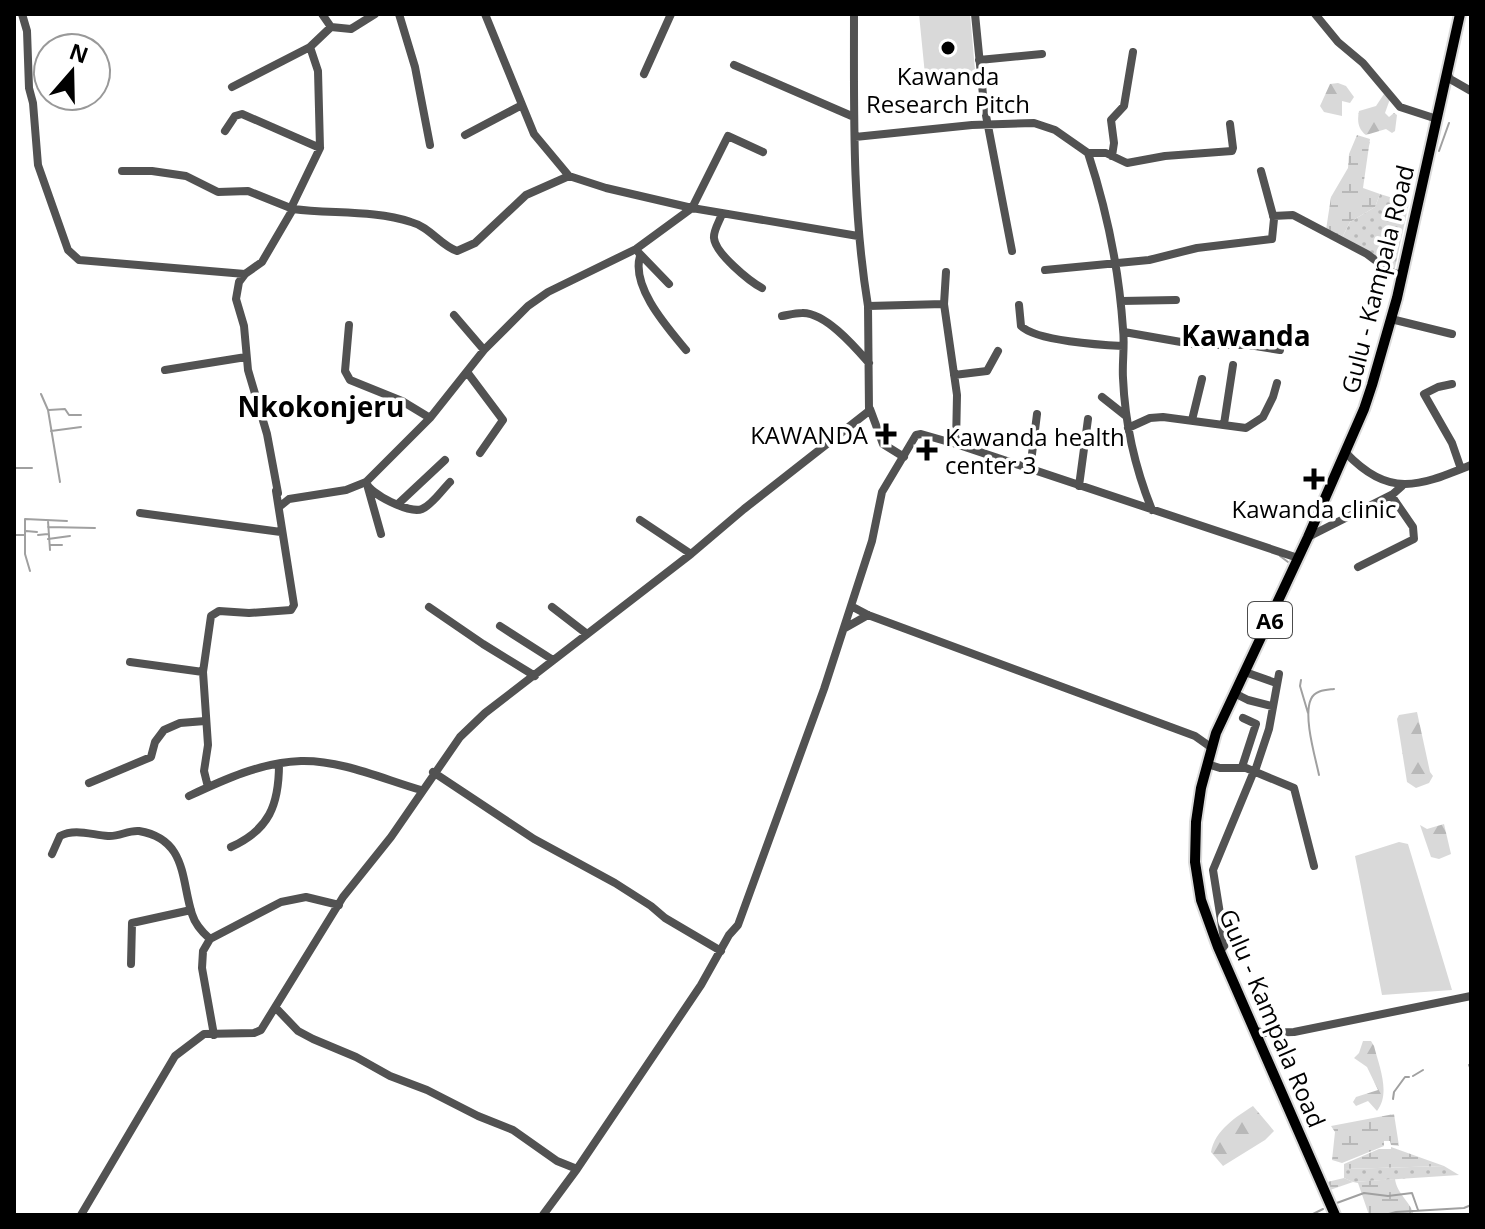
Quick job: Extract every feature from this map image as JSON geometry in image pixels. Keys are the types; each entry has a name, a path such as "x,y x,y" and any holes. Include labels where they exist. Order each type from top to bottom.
{"main road":[{"name":"Gulu - Kampala Road","path":"1335,1215 1220,951 1201,900 1195,862 1196,822 1216,733 1364,409 1402,275 1460,14"}],"street":[{"path":"22,14 27,31 29,88 38,165 73,257 87,262 245,274"},
{"path":"322,14 331,27"},
{"path":"232,87 310,47 331,27 351,29 375,14"},
{"path":"399,14 415,67 430,145"},
{"path":"485,14 534,134 569,176 692,208 858,236"},
{"path":"644,74 671,14"},
{"path":"854,14 858,236 868,306 870,409 883,444 904,457"},
{"path":"975,14 984,105 1012,251"},
{"path":"1315,14 1400,107 1437,119"},
{"path":"208,787 204,771 208,745 203,672 213,613 278,612 293,608 270,448 246,357 244,326 236,290 245,274 262,262 320,148 318,71 310,47"},
{"path":"1112,156 1111,120 1124,106 1133,52"},
{"path":"979,60 1042,54"},
{"path":"734,65 854,117"},
{"path":"1448,75 1471,91"},
{"path":"465,135 522,105"},
{"path":"972,125 984,105"},
{"path":"225,131 235,116 242,114 320,148"},
{"path":"1088,153 1100,152 1127,163 1165,156 1232,151 1230,124"},
{"path":"855,137 972,125 1044,125 1067,136 1088,153 1116,263 1124,332 1128,428 1138,476 1152,510"},
{"path":"279,507 289,499 367,485 430,418 484,350 538,298 638,252 692,208 728,136 763,152"},
{"path":"122,171 186,176 218,192 248,191 292,208 413,222 425,227 457,251 475,243 526,195 569,176"},
{"path":"1045,270 1180,255 1205,247 1268,240 1274,235 1273,216 1261,171"},
{"path":"722,214 714,241 740,275 762,288"},
{"path":"1273,216 1293,215 1367,254 1391,272 1402,275"},
{"path":"638,252 669,284"},
{"path":"638,252 637,269 643,289 686,350"},
{"path":"946,272 944,304 954,375 956,444"},
{"path":"1121,301 1176,300"},
{"path":"868,306 944,304"},
{"path":"1019,305 1021,326 1031,334 1123,346"},
{"path":"782,316 804,313 825,322 845,336 869,363"},
{"path":"454,315 484,350"},
{"path":"1391,319 1452,334"},
{"path":"349,325 345,371 350,380 402,401 430,418"},
{"path":"1124,332 1198,345 1249,345 1280,350"},
{"path":"954,375 987,371 998,351"},
{"path":"165,370 246,357"},
{"path":"1224,424 1233,365"},
{"path":"467,372 503,420 480,453"},
{"path":"1192,420 1202,379"},
{"path":"1128,428 1156,417 1243,428 1257,423 1269,407 1277,383"},
{"path":"1452,384 1424,394 1452,443 1461,469"},
{"path":"1102,397 1127,416"},
{"path":"81,1215 172,1059 204,1034 254,1033 261,1030 339,905 391,837 433,772 472,724 691,554 870,409"},
{"path":"1030,470 1037,414"},
{"path":"1079,486 1088,419"},
{"path":"543,1215 666,1037 742,913 824,689 876,529 879,499 919,434 1298,558"},
{"path":"1345,452 1369,471 1402,486 1421,484 1471,465"},
{"path":"398,504 445,460"},
{"path":"367,485 398,504 420,510 450,482"},
{"path":"367,485 381,534"},
{"path":"1308,537 1391,495 1402,486"},
{"path":"276,491 289,499"},
{"path":"1358,567 1414,539 1413,527 1391,495"},
{"path":"140,513 281,532"},
{"path":"640,520 691,554"},
{"path":"851,606 868,615 1195,736 1212,748"},
{"path":"429,607 535,676"},
{"path":"552,607 587,634"},
{"path":"843,629 868,615"},
{"path":"500,626 553,660"},
{"path":"130,662 203,672"},
{"path":"1220,951 1225,945 1213,870 1255,771 1269,729 1278,679 1245,672"},
{"path":"1234,693 1272,706"},
{"path":"1242,767 1256,724 1243,718"},
{"path":"89,783 151,757 159,736 171,726 205,721"},
{"path":"1195,736 1216,733"},
{"path":"189,796 279,764 301,761 323,763 421,790"},
{"path":"231,847 253,836 270,814 277,798 279,764"},
{"path":"1207,764 1220,768 1242,767 1294,788 1314,866"},
{"path":"433,772 534,839 615,883 721,951"},
{"path":"52,854 60,836 67,833 98,833 111,837 128,831 148,834 170,848 180,863 196,924 210,939"},
{"path":"214,1035 202,962 204,945 281,902 306,897 339,905"},
{"path":"131,964 132,923 191,910"},
{"path":"1256,1031 1294,1032 1471,996"},
{"path":"276,1008 298,1031 513,1130 557,1161 577,1169"}],"green space":[{"name":"Kawanda Research Pitch","path":"919,14 970,14 976,81 926,85"},
{"path":"1330,84 1346,86 1354,97 1350,103 1342,101 1342,116 1324,112 1320,106"},
{"path":"1384,94 1390,99 1385,113 1389,117 1394,113 1397,115 1395,131 1392,133 1386,129 1366,135 1359,124 1359,111 1376,106"},
{"path":"1357,135 1370,139 1363,188 1380,194 1375,207 1350,222 1342,238 1326,230 1331,197 1348,168 1349,154"},
{"path":"1380,194 1409,203 1394,272 1342,238 1350,222 1375,207"},
{"path":"1417,712 1433,776 1429,783 1416,788 1407,782 1397,719 1399,715"},
{"path":"1444,824 1451,854 1439,859 1431,857 1420,825 1427,829"},
{"path":"1399,842 1408,844 1452,990 1382,995 1355,856"},
{"path":"1363,1041 1371,1041 1374,1046 1383,1079 1383,1096 1377,1111 1368,1101 1356,1106 1353,1102 1356,1097 1378,1090 1367,1067 1354,1058"},
{"path":"1253,1106 1274,1131 1223,1166 1211,1152 1213,1144 1227,1125"},
{"path":"1394,1114 1399,1146 1384,1141 1384,1146 1342,1163 1332,1160 1335,1132 1331,1126"},
{"path":"1391,1147 1444,1166 1344,1169 1344,1164"},
{"path":"1444,1166 1459,1175 1353,1182 1344,1178 1344,1169"},
{"path":"1344,1178 1353,1182 1327,1191 1323,1183"},
{"path":"1395,1179 1414,1215 1369,1215 1358,1183 1353,1182"}],"waterway":[{"path":"1439,151 1449,123"},
{"path":"41,394 48,410 60,482"},
{"path":"49,410 65,409 69,415 81,415"},
{"path":"51,431 81,427"},
{"path":"14,468 32,468"},
{"path":"30,571 25,554 25,519 67,521"},
{"path":"48,521 50,550"},
{"path":"48,527 95,528"},
{"path":"26,531 37,532"},
{"path":"38,535 48,534"},
{"path":"14,535 25,535"},
{"path":"48,539 70,536"},
{"path":"51,545 62,545"},
{"path":"1280,556 1288,562"},
{"path":"1301,680 1308,713"},
{"path":"1319,775 1310,736 1309,706 1315,694 1334,689"},
{"path":"1469,1065 1471,1070"},
{"path":"1413,1076 1423,1070"},
{"path":"1393,1099 1394,1092 1405,1077 1409,1077"},
{"path":"1334,1204 1364,1193 1388,1196 1412,1193 1418,1210"},
{"path":"1385,1215 1471,1205"},
{"path":"1311,1215 1323,1209"}],"place":[{"name":"Kawanda Research Pitch","path":"948,48"},
{"name":"KAWANDA","path":"886,434"},
{"name":"Kawanda health center 3","path":"927,450"},
{"name":"Kawanda clinic","path":"1314,479"}],"district":[{"name":"Kawanda","path":"1246,335"},
{"name":"Nkokonjeru","path":"321,406"}]}
